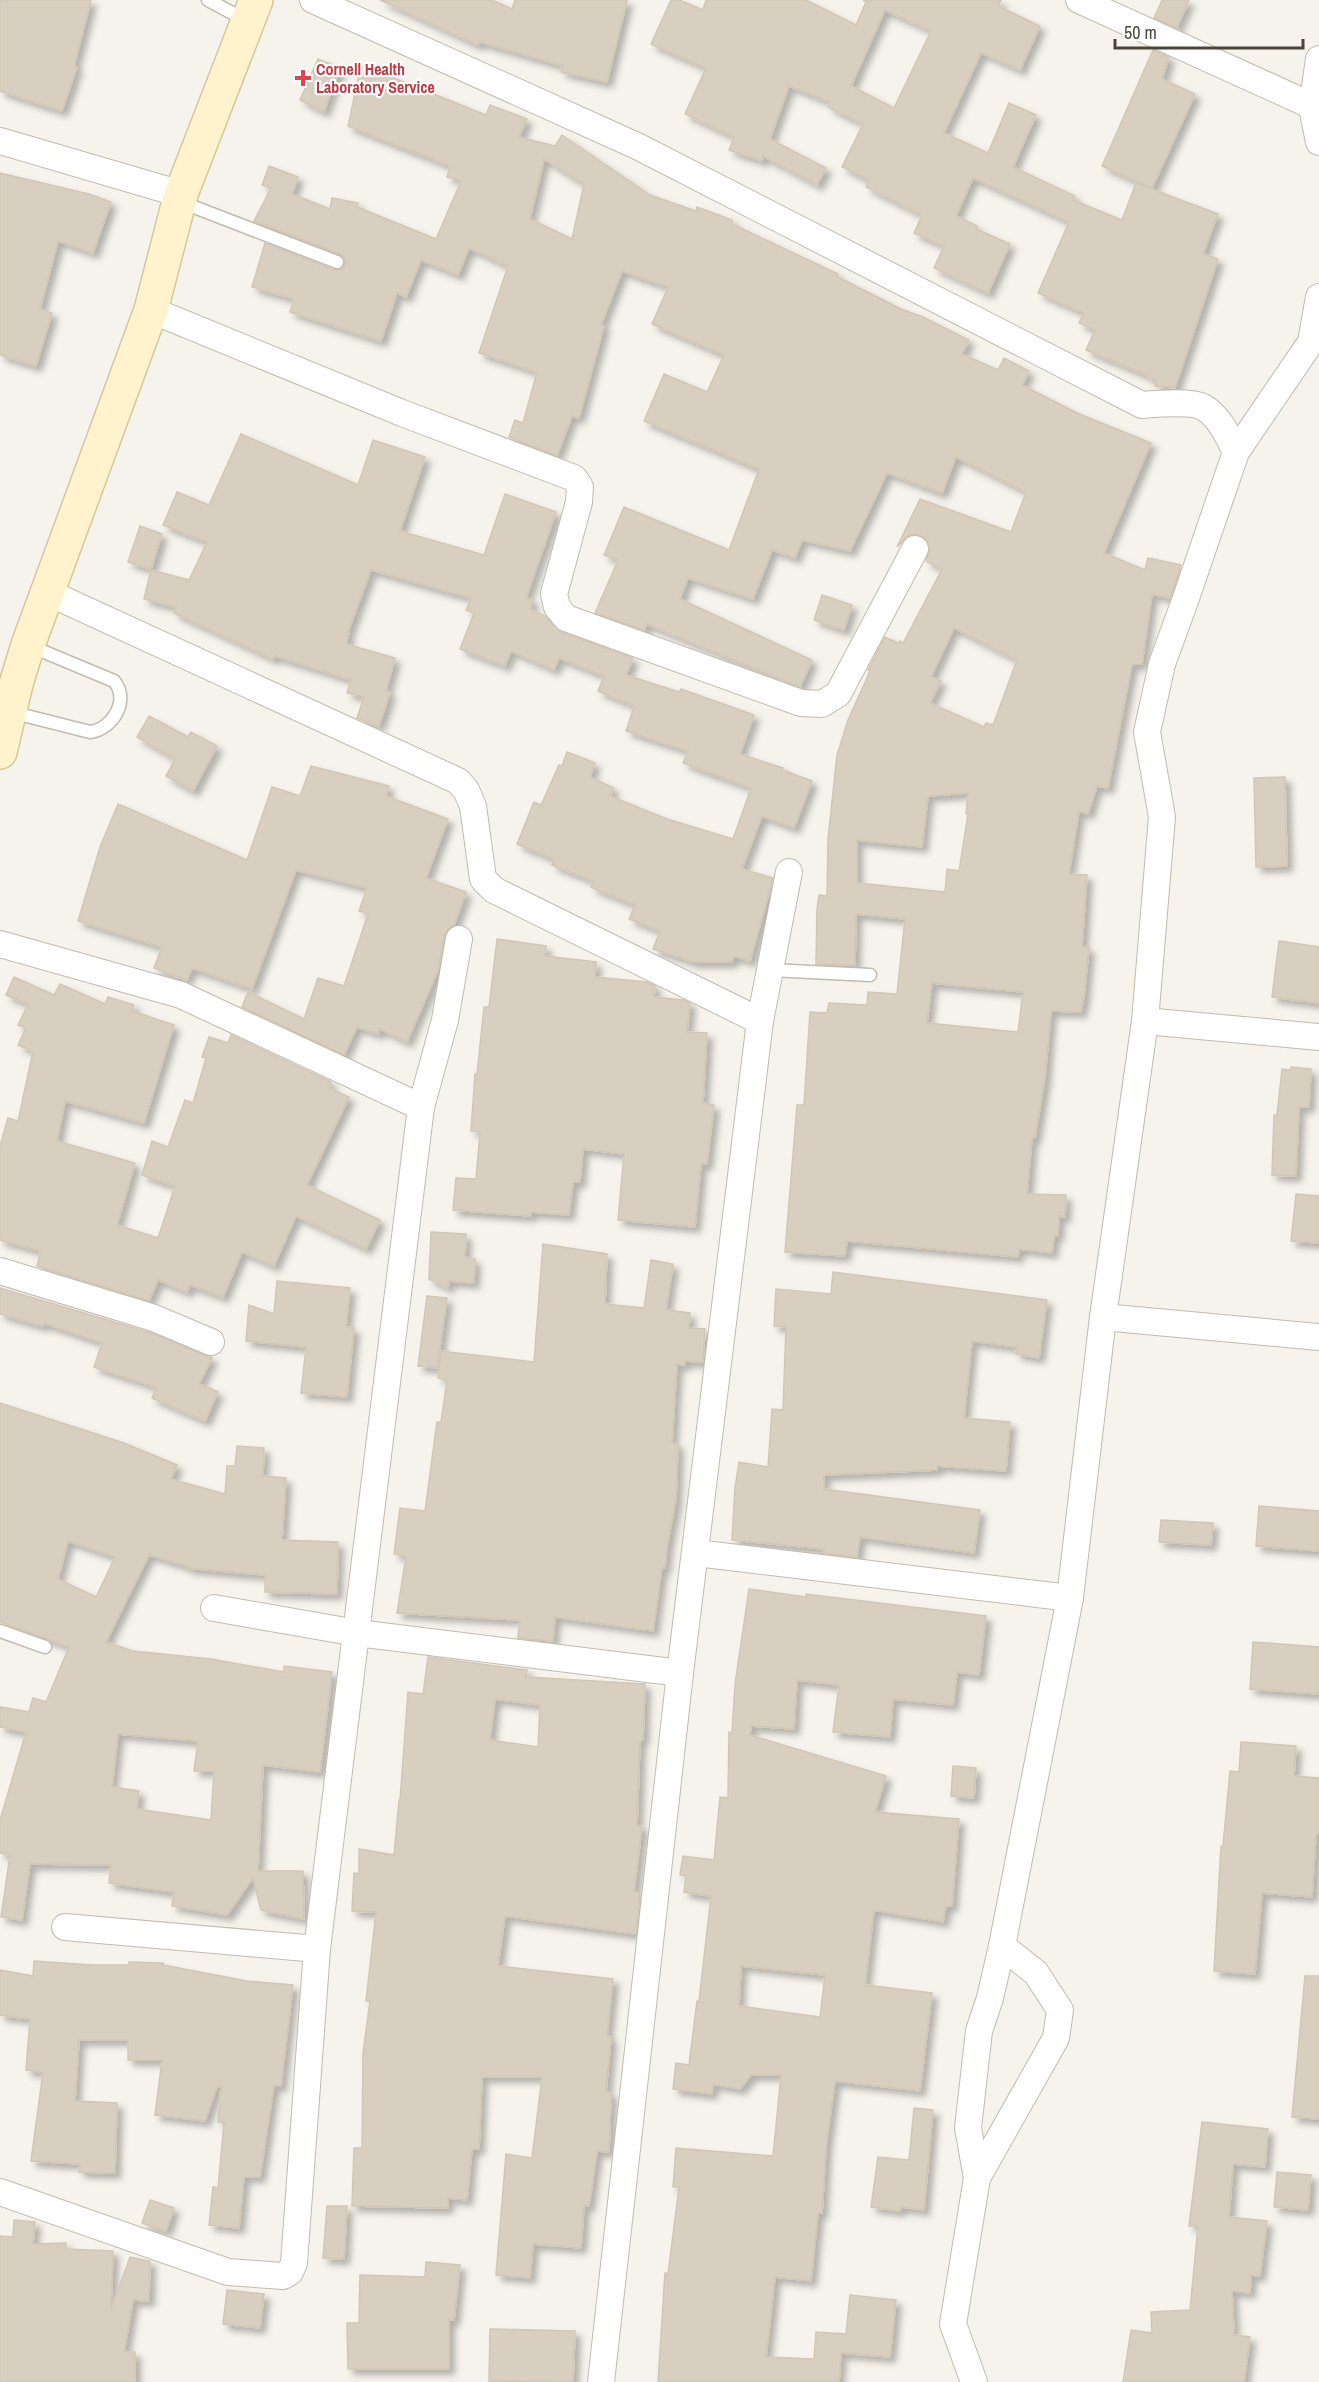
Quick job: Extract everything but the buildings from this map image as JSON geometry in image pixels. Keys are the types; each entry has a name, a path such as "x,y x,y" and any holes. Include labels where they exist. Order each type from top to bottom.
{"main road":[{"path":"0,752 28,645 151,310 180,198 252,11"}],"street":[{"path":"313,0 637,146 1142,405 1171,403 1202,407 1222,425 1236,452"},
{"path":"1079,0 1315,108"},
{"path":"1319,59 1315,108 1319,142"},
{"path":"0,141 180,198"},
{"path":"974,2382 953,2324 977,2178 968,2128 979,2031 990,1998 1002,1946 1070,1598 1103,1317 1145,1021 1162,817 1147,732 1161,664 1236,452 1311,342 1319,297"},
{"path":"151,310 402,413 574,478 580,487 579,502 554,594 556,607 566,618 801,703 822,704 838,694 915,549"},
{"path":"49,592 458,781 466,790 473,806 483,879 494,890 760,1021"},
{"path":"601,2382 680,1673 760,1021 789,872"},
{"path":"0,2192 228,2272 275,2277 290,2272 295,2255 317,1949 421,1107 445,1020 459,939"},
{"path":"0,944 181,995 421,1107"},
{"path":"1145,1021 1319,1036"},
{"path":"0,1270 154,1318 211,1342"},
{"path":"1103,1317 1319,1337"},
{"path":"696,1553 1070,1598"},
{"path":"214,1608 357,1633 680,1673"},
{"path":"65,1928 317,1949"},
{"path":"977,2178 1056,2038 1060,2010 1036,1973 1002,1946"}],"lane":[{"path":"208,0 252,11"},
{"path":"180,198 337,262"},
{"path":"9,711 90,732 101,731 109,725 122,699 120,688 114,681 28,645"},
{"path":"771,970 870,975"},
{"path":"0,1631 45,1647"}],"place":[{"name":"Cornell Health Laboratory Service","path":"303,78"}]}
